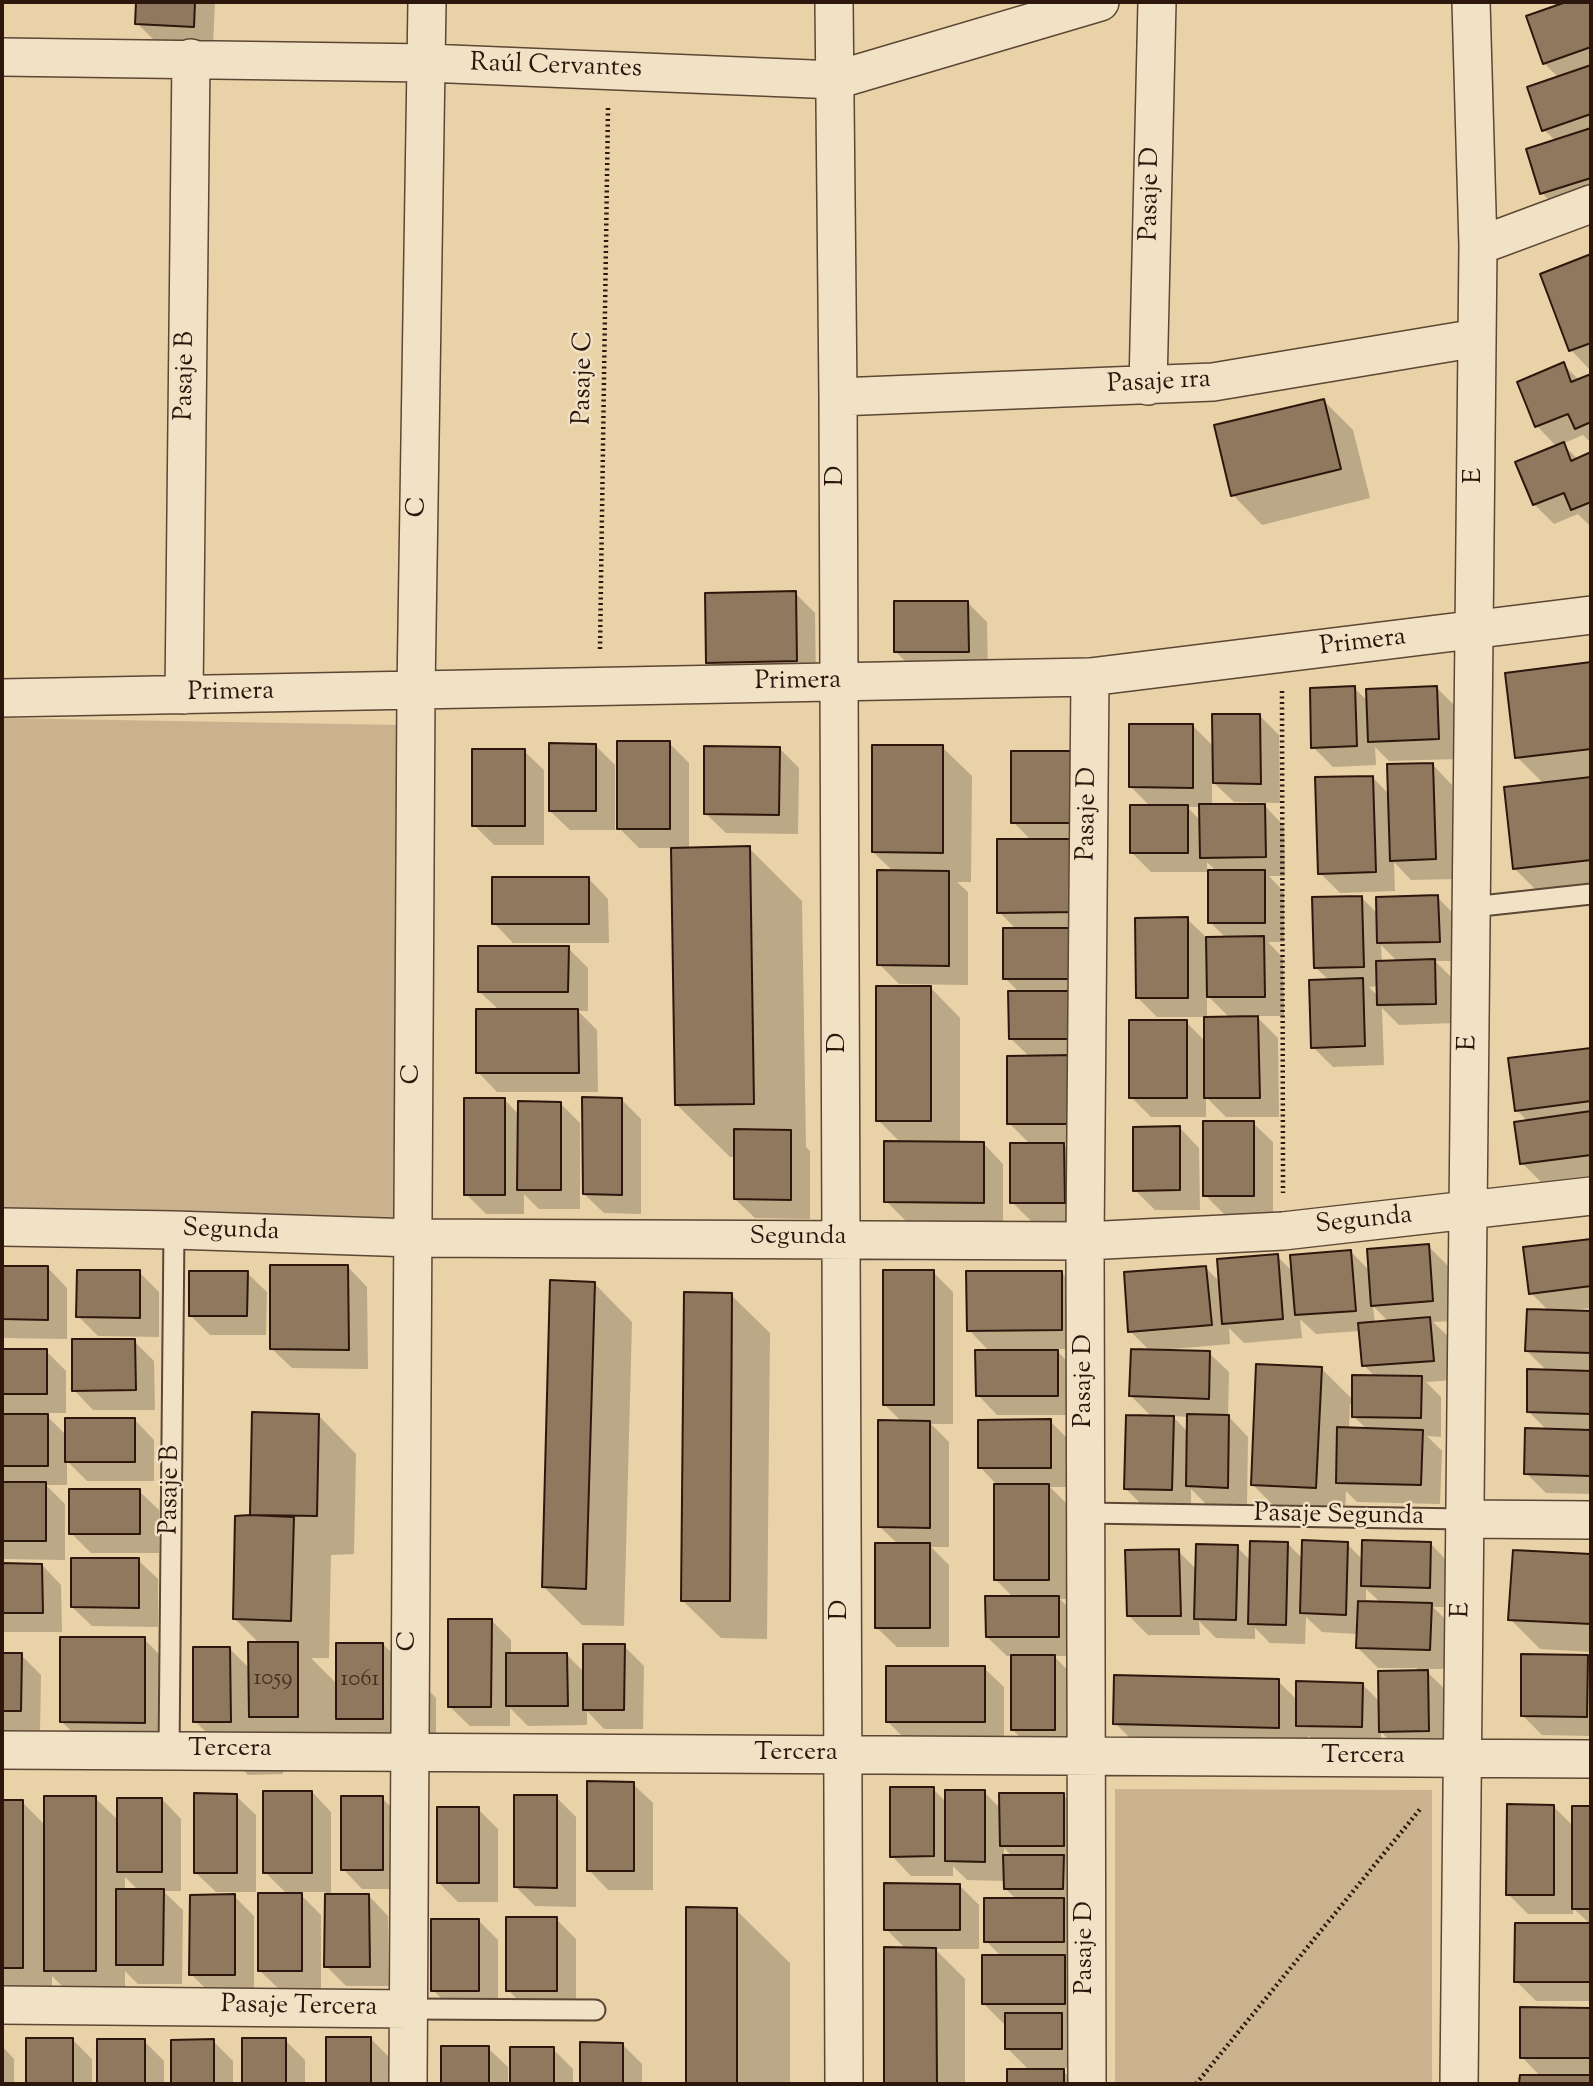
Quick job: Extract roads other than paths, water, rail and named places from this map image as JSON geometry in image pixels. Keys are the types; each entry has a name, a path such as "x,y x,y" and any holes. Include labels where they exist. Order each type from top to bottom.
{"street":[{"name":"C","path":"408,2084 416,690 427,2"},
{"name":"D","path":"834,2 838,397 844,2084"},
{"name":"Raúl Cervantes","path":"2,57 427,63 836,80 1100,2"},
{"name":"Pasaje D","path":"1148,386 1157,2"},
{"name":"E","path":"1459,2084 1478,246 1471,2"},
{"name":"Pasaje B","path":"184,695 191,58"},
{"path":"1478,246 1591,204"},
{"name":"Pasaje 1ra","path":"838,397 1213,382 1477,338"},
{"name":"Primera","path":"2,698 1090,677 1591,615"},
{"name":"Pasaje D","path":"1087,2084 1085,1241 1090,677"},
{"name":"Segunda","path":"2,1227 413,1238 1085,1241 1283,1231 1591,1196"},
{"name":"Pasaje Segunda","path":"1464,1519 1591,1520"},
{"name":"Tercera","path":"2,1750 1591,1759"},
{"name":"Pasaje Tercera","path":"2,2005 409,2008"}],"lane":[{"path":"1472,907 1591,894"},
{"name":"Pasaje B","path":"169,1751 174,1230"},
{"name":"Pasaje Segunda","path":"1086,1513 1464,1519"},
{"name":"Pasaje Tercera","path":"409,2008 595,2010"}]}
